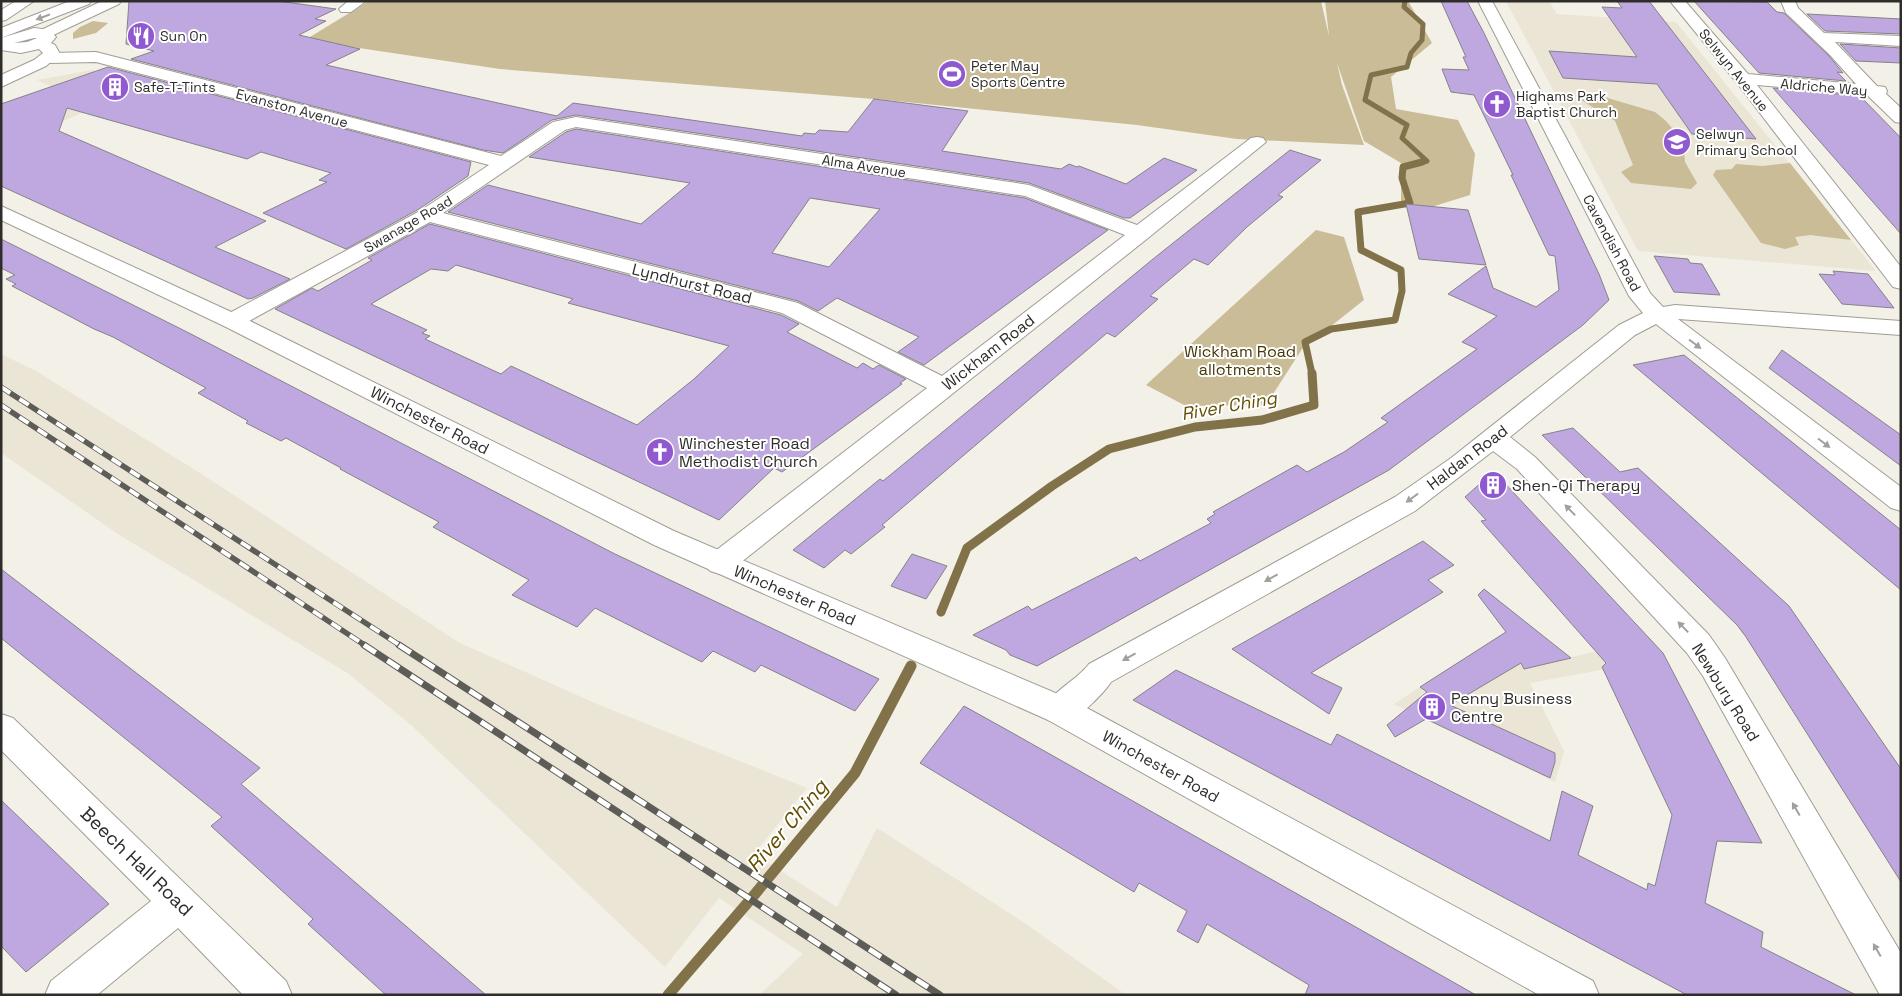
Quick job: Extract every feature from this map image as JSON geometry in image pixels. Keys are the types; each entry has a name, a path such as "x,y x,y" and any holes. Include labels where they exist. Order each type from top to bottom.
{"main road":[{"path":"1,19 51,1"},
{"path":"5,41 84,1"},
{"path":"1,82 44,45 114,1"},
{"path":"346,10 359,1"},
{"name":"Cavendish Road","path":"1485,1 1640,296 1656,314 1901,501"},
{"name":"Selwyn Avenue","path":"1677,1 1743,79 1901,282"},
{"path":"1788,1 1791,10 1874,91"},
{"path":"1,19 24,3"},
{"path":"1819,36 1901,41"},
{"path":"5,41 27,47 44,45"},
{"name":"Evanston Avenue","path":"44,45 505,163"},
{"name":"Aldriche Way","path":"1743,79 1896,92"},
{"name":"Aldriche Way","path":"1874,91 1901,118"},
{"name":"Swanage Road","path":"232,321 427,215 559,126 576,122 580,124"},
{"name":"Alma Avenue","path":"580,124 1029,191 1141,234"},
{"name":"Wickham Road","path":"720,563 1256,142"},
{"name":"Winchester Road","path":"1,212 232,321 664,538 959,664 1060,710 1579,995"},
{"name":"Lyndhurst Road","path":"427,215 790,308 943,386"},
{"name":"Haldan Road","path":"1060,710 1093,683 1100,673 1405,504 1493,438 1644,318 1656,314 1675,312 1901,328"},
{"name":"Newbury Road","path":"1493,438 1526,463 1698,644 1714,667 1901,992"},
{"name":"Beech Hall Road","path":"1,728 272,995"},
{"path":"65,995 179,903"}],"shaded area":[{"name":"Selwyn Primary School","path":"1506,1 1549,1 1557,14 1676,22 1876,271 1638,251"},
{"path":"92,70 147,84 59,123 69,95 37,80"},
{"path":"1,354 36,371 200,473 458,642 597,704 807,788 754,854 837,907 877,828 1026,924 1126,995 759,995 803,954 719,898 665,967 411,725 349,674 118,534 1,453"},
{"path":"1505,632 1524,668 1650,639 1666,658 1530,683 1564,751 1555,782 1394,704"}],"green space":[{"name":"Peter May Sports Centre","path":"369,1 1321,1 1329,36 1325,1 1408,1 1432,43 1391,77 1396,109 1458,120 1475,154 1470,195 1428,208 1401,201 1401,163 1364,141 1337,63 1342,85 1364,145 1237,139 1137,125 886,100 500,69 305,40"},
{"path":"93,21 108,23 96,33 73,39 73,33 80,27"},
{"path":"1583,95 1601,96 1655,112 1666,121 1683,141 1685,162 1697,183 1691,189 1631,183 1621,172 1633,165 1615,121 1578,98"},
{"path":"1790,163 1851,240 1810,235 1795,237 1799,245 1785,249 1761,243 1713,175 1716,170 1732,169 1736,164 1763,166"},
{"name":"Wickham Road allotments","path":"1316,230 1344,237 1364,300 1302,349 1266,405 1186,406 1146,385"}],"building":[{"path":"129,1 278,1 336,9 315,19 326,21 299,35 360,49 326,65 557,116 573,103 802,136 804,133 815,134 819,130 848,132 874,99 968,111 942,151 1061,169 1069,164 1126,184 1164,158 1197,170 1130,218 1124,218 1029,183 576,115 552,120 503,153 483,150 131,59 154,51 126,44"},
{"path":"1441,1 1467,1 1599,274 1609,300 1583,325 1389,470 1037,666 1010,655 1006,650 973,635 1028,606 1032,610 1136,557 1140,561 1211,523 1207,519 1215,514 1213,512 1297,465 1307,472 1344,452 1388,422 1381,418 1477,349 1462,342 1497,316 1448,294 1486,266 1493,288 1536,307 1559,290 1555,256 1549,255 1474,95 1451,92 1442,69 1469,70 1463,57 1466,57"},
{"name":"Selwyn Primary School","path":"1617,1 1649,1 1756,139 1692,134 1657,84 1563,78 1549,51 1637,57 1602,7 1622,8"},
{"path":"1694,1 1767,2 1777,12 1784,13 1829,56 1843,73 1837,72 1846,81 1759,73"},
{"path":"1807,14 1901,19 1901,34 1825,31"},
{"path":"1840,44 1901,48 1901,63 1856,61"},
{"path":"108,67 471,162 468,176 419,209 346,249 263,213 327,182 319,180 331,173 261,152 247,159 67,108 59,131 266,221 215,247 290,279 248,299 1,186 1,104"},
{"path":"1773,88 1860,96 1901,138 1901,234"},
{"path":"576,129 1025,198 1108,230 924,365 898,352 919,337 837,298 818,311 798,301 448,212 488,185 641,224 690,183 529,157 566,132","holes":["810,198 880,209 829,267 772,253"]},
{"path":"1290,150 1321,160 1278,195 1283,197 1247,227 1208,265 1194,259 1150,296 1158,299 1115,337 1107,333 882,525 885,527 851,554 845,550 824,568 793,550 880,479 883,481 1153,259"},
{"path":"1406,204 1468,210 1486,265 1419,259"},
{"path":"430,224 781,315 799,324 787,332 857,368 863,363 873,369 879,365 906,379 900,383 902,384 782,472 774,468 719,520 275,309 312,288 318,291 372,260 368,258","holes":["456,265 573,299 568,303 729,346 694,379 637,425 511,366 501,374 425,339 430,336 422,333 427,330 371,304 431,269 448,271"]},
{"path":"1,239 189,333 613,553 879,679 855,711 761,665 755,672 713,651 702,662 595,608 577,627 512,595 529,580 433,527 439,522 286,438 281,441 246,423 248,421 198,393 206,388 113,337 12,286 16,284 6,279 15,275 1,268"},
{"path":"1654,256 1688,259 1690,263 1702,264 1720,295 1674,292"},
{"path":"1833,271 1868,274 1894,308 1842,304 1819,274 1835,275"},
{"path":"1782,350 1901,435 1901,466 1769,368"},
{"path":"1684,355 1901,530 1901,590 1633,365"},
{"path":"1573,428 1620,472 1638,468 1789,606 1901,769 1901,882 1737,625 1542,435"},
{"path":"1499,477 1663,653 1762,843 1717,841 1705,903 1763,932 1761,947 1856,995 1687,995 1133,700 1176,670 1331,745 1337,734 1550,841 1562,791 1593,806 1578,855 1647,890 1648,883 1655,886 1672,815 1602,667 1606,663 1481,521 1486,520 1465,497 1484,480"},
{"path":"1423,541 1454,565 1428,580 1443,592 1311,673 1342,688 1329,714 1232,649"},
{"path":"912,554 947,566 926,599 891,586"},
{"path":"1,569 260,768 241,784 486,995 386,995 308,924 313,919 211,826 222,817 1,638"},
{"name":"Penny Business Centre","path":"1484,589 1571,658 1524,669 1521,663 1450,705 1555,753 1555,762 1550,778 1426,719 1395,737 1387,725 1427,692 1420,687 1506,632 1478,595"},
{"path":"964,706 1476,995 1305,995 1309,985 1207,924 1198,943 1177,931 1187,911 1139,883 1134,892 920,763"},
{"path":"1,800 109,904 26,972 1,946"}],"waterway":[{"name":"River Ching","path":"1405,1 1404,7 1423,24 1422,40 1411,53 1407,67 1371,75 1365,100 1407,125 1402,138 1427,161 1417,164"},
{"name":"River Ching","path":"1312,374 1305,342 1331,329 1395,320 1402,291 1401,270 1361,250 1358,212 1410,203 1402,178 1403,167 1422,162"},
{"name":"River Ching","path":"941,612 967,548 1052,486 1109,449 1195,427 1262,420 1314,405 1312,373"},
{"name":"River Ching","path":"668,995 750,900 855,773 911,666"}],"railway":[{"path":"1,387 401,646"},
{"path":"1,405 366,646"},
{"path":"364,645 896,995"},
{"path":"399,645 940,995"}],"place":[{"name":"Sun On","path":"141,36"},
{"name":"Peter May Sports Centre","path":"952,74"},
{"name":"Safe-T-Tints","path":"115,87"},
{"name":"Highams Park Baptist Church","path":"1497,104"},
{"name":"Selwyn Primary School","path":"1677,142"},
{"name":"Winchester Road Methodist Church","path":"660,452"},
{"name":"Shen-Qi Therapy","path":"1493,485"},
{"name":"Penny Business Centre","path":"1432,707"}]}
